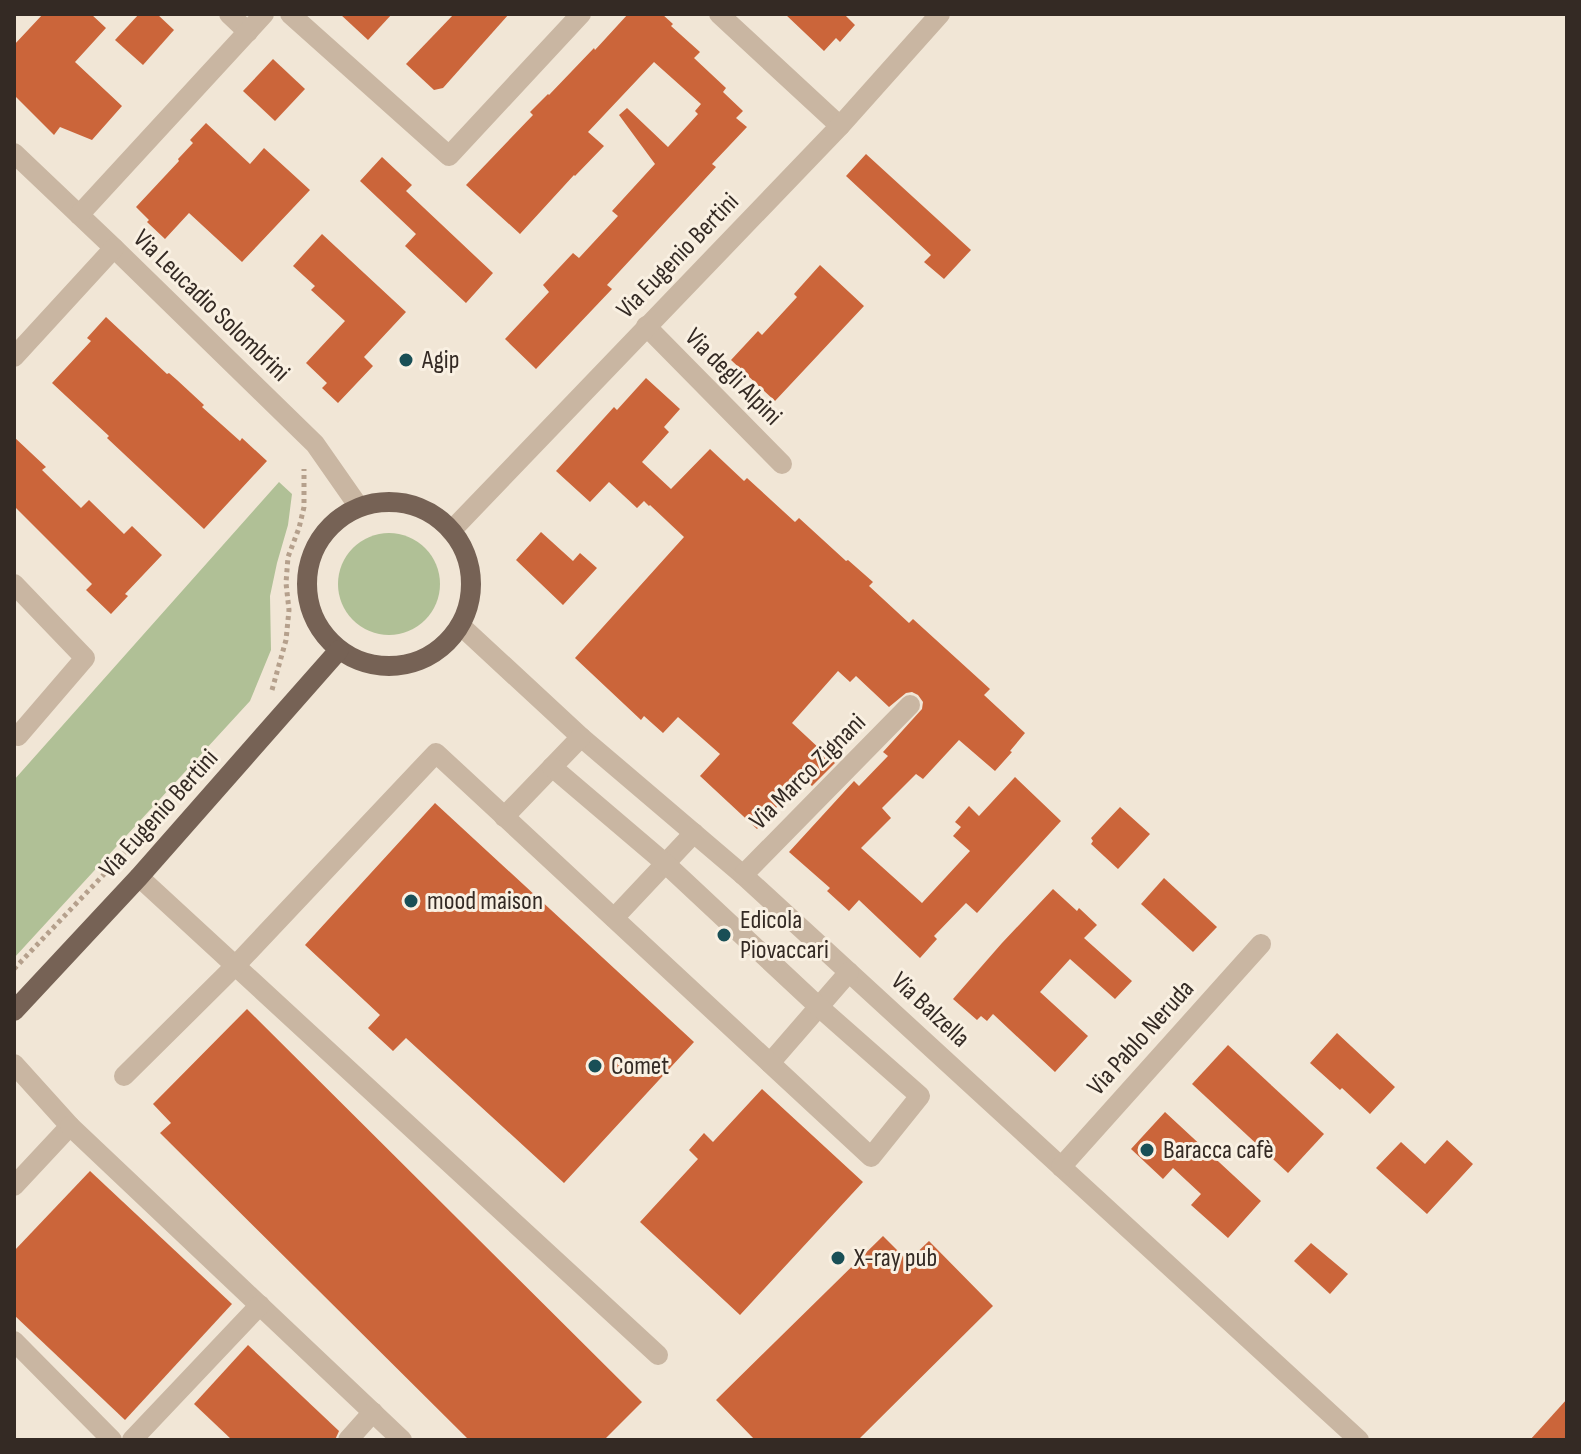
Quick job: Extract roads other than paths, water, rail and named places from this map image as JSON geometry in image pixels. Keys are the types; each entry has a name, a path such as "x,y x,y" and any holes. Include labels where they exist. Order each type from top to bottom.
{"main road":[{"path":"384,502 409,504 432,514 451,531 465,552 470,577 469,602 460,625 442,646 418,661 391,666 364,662 339,650 319,628 308,601 307,572 316,545 334,522 359,507 384,502"},
{"name":"Via Eugenio Bertini","path":"14,1011 139,877 339,650"}],"street":[{"path":"229,14 248,32"},
{"path":"79,215 264,14"},
{"path":"290,14 449,156 581,14"},
{"path":"719,14 840,126"},
{"name":"Via Eugenio Bertini","path":"451,531 840,126 940,14"},
{"name":"Via Leucadio Solombrini","path":"14,153 315,444 359,507"},
{"path":"14,357 114,248"},
{"name":"Via degli Alpini","path":"646,326 782,464"},
{"path":"14,584 85,658 18,736 14,733"},
{"name":"Via Balzella","path":"460,625 581,737 743,875 1359,1440"},
{"name":"Via Marco Zignani","path":"743,875 910,705"},
{"path":"504,817 581,737"},
{"path":"124,1076 236,965 436,753 871,1157 920,1096 819,1007 666,864 552,767"},
{"path":"614,918 694,833"},
{"path":"139,877 658,1355"},
{"name":"Via Pablo Neruda","path":"1061,1167 1261,944"},
{"path":"770,1063 849,972"},
{"path":"14,1064 70,1126 402,1440"},
{"path":"14,1186 70,1126"},
{"path":"132,1440 260,1305"},
{"path":"14,1341 112,1440"},
{"path":"348,1440 373,1412"}],"place":[{"name":"Agip","path":"406,360"},
{"name":"mood maison","path":"411,901"},
{"name":"Edicola Piovaccari","path":"724,935"},
{"name":"Comet","path":"595,1066"},
{"name":"Baracca cafè","path":"1147,1150"},
{"name":"X-ray pub","path":"838,1258"}]}
